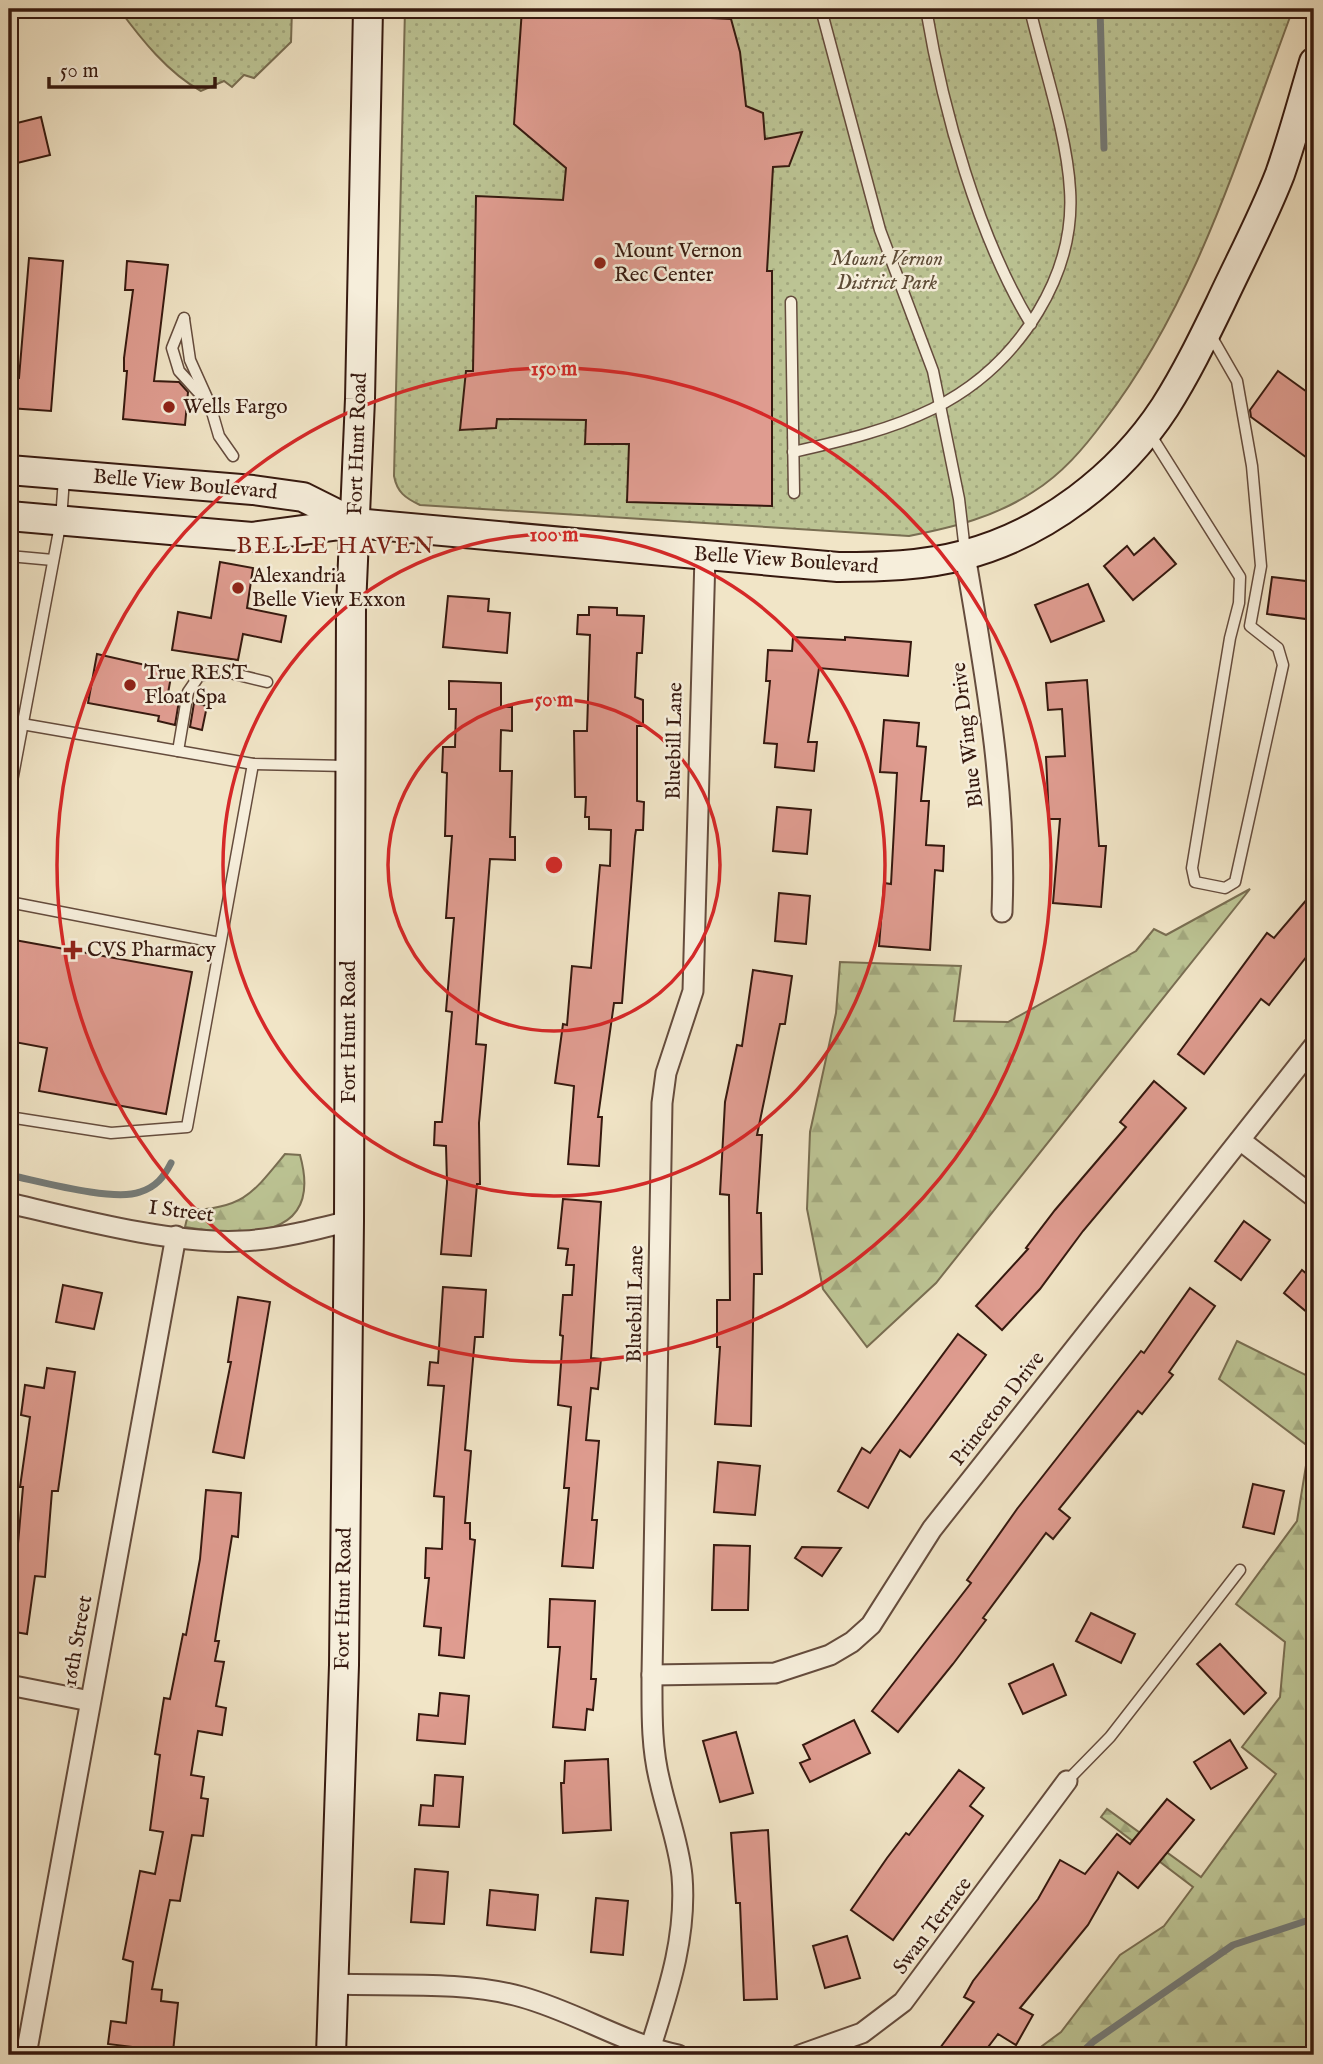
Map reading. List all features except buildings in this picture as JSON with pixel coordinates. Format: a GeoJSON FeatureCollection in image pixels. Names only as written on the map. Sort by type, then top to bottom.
{"type":"FeatureCollection","features":[{"type":"Feature","properties":{"kind":"main road","name":"Fort Hunt Road"},"geometry":{"type":"LineString","coordinates":[[331,2055],[344,1665],[349,1221],[348,766],[368,9]]}},
{"type":"Feature","properties":{"kind":"main road","name":"Belle View Boulevard"},"geometry":{"type":"LineString","coordinates":[[9,516],[251,537],[355,523],[838,567],[892,568],[965,555],[1024,532],[1071,504],[1124,459],[1165,407],[1207,330],[1275,185],[1314,62]]}},
{"type":"Feature","properties":{"kind":"main road","name":"Belle View Boulevard"},"geometry":{"type":"LineString","coordinates":[[9,470],[253,490],[303,497],[355,523]]}},
{"type":"Feature","properties":{"kind":"street","name":"Blue Wing Drive"},"geometry":{"type":"LineString","coordinates":[[965,555],[990,705],[1000,819],[1002,912]]}},
{"type":"Feature","properties":{"kind":"street","name":"Bluebill Lane"},"geometry":{"type":"LineString","coordinates":[[650,2049],[679,1948],[683,1906],[678,1845],[659,1780],[652,1735],[652,1675],[662,1103],[666,1073],[693,991],[705,556]]}},
{"type":"Feature","properties":{"kind":"street","name":"Princeton Drive"},"geometry":{"type":"LineString","coordinates":[[652,1675],[775,1673],[830,1655],[852,1642],[871,1625],[932,1529],[1314,1046]]}},
{"type":"Feature","properties":{"kind":"street"},"geometry":{"type":"LineString","coordinates":[[1240,1140],[1314,1197]]}},
{"type":"Feature","properties":{"kind":"street","name":"I Street"},"geometry":{"type":"LineString","coordinates":[[9,1203],[99,1224],[176,1236],[240,1242],[280,1238],[349,1221]]}},
{"type":"Feature","properties":{"kind":"street","name":"16th Street"},"geometry":{"type":"LineString","coordinates":[[26,2055],[176,1236]]}},
{"type":"Feature","properties":{"kind":"street"},"geometry":{"type":"LineString","coordinates":[[9,1685],[90,1701]]}},
{"type":"Feature","properties":{"kind":"street","name":"Swan Terrace"},"geometry":{"type":"LineString","coordinates":[[800,2055],[862,2033],[903,2002],[1068,1781]]}},
{"type":"Feature","properties":{"kind":"street"},"geometry":{"type":"LineString","coordinates":[[335,1984],[473,1989],[519,1996],[552,2006],[650,2049],[678,2055]]}},
{"type":"Feature","properties":{"kind":"lane"},"geometry":{"type":"LineString","coordinates":[[821,9],[880,230],[923,339],[959,499],[965,555]]}},
{"type":"Feature","properties":{"kind":"lane"},"geometry":{"type":"LineString","coordinates":[[926,9],[937,70],[993,252],[1031,324]]}},
{"type":"Feature","properties":{"kind":"lane"},"geometry":{"type":"LineString","coordinates":[[793,452],[909,421],[940,407],[994,370],[1031,324],[1057,276],[1070,225],[1070,190],[1066,158],[1030,9]]}},
{"type":"Feature","properties":{"kind":"lane"},"geometry":{"type":"LineString","coordinates":[[791,302],[794,493]]}},
{"type":"Feature","properties":{"kind":"lane"},"geometry":{"type":"LineString","coordinates":[[210,405],[179,371],[172,348],[184,318],[190,360],[201,379],[210,405],[219,436],[233,456]]}},
{"type":"Feature","properties":{"kind":"lane"},"geometry":{"type":"LineString","coordinates":[[1147,431],[1240,577],[1239,603],[1230,638],[1192,868],[1195,881],[1225,888],[1235,882],[1283,665],[1278,648],[1250,626],[1261,566],[1252,466],[1237,381],[1207,330]]}},
{"type":"Feature","properties":{"kind":"lane"},"geometry":{"type":"LineString","coordinates":[[9,797],[61,520],[64,474]]}},
{"type":"Feature","properties":{"kind":"lane"},"geometry":{"type":"LineString","coordinates":[[9,556],[53,560]]}},
{"type":"Feature","properties":{"kind":"lane"},"geometry":{"type":"LineString","coordinates":[[178,751],[188,692],[199,676],[222,671],[268,682]]}},
{"type":"Feature","properties":{"kind":"lane"},"geometry":{"type":"LineString","coordinates":[[22,724],[253,764],[348,766]]}},
{"type":"Feature","properties":{"kind":"lane"},"geometry":{"type":"LineString","coordinates":[[9,1117],[111,1133],[187,1126],[253,764]]}},
{"type":"Feature","properties":{"kind":"lane"},"geometry":{"type":"LineString","coordinates":[[9,902],[220,943]]}},
{"type":"Feature","properties":{"kind":"lane"},"geometry":{"type":"LineString","coordinates":[[1068,1781],[1110,1737],[1240,1570]]}},
{"type":"Feature","properties":{"kind":"green space"},"geometry":{"type":"Polygon","coordinates":[[[119,9],[292,9],[291,42],[254,78],[244,75],[232,87],[224,81],[201,91],[166,65],[119,9]]]}},
{"type":"Feature","properties":{"kind":"green space","name":"Mount Vernon District Park"},"geometry":{"type":"Polygon","coordinates":[[[405,9],[1293,9],[1214,222],[1191,275],[1137,374],[1104,421],[1063,469],[1019,501],[974,520],[909,536],[420,505],[402,494],[394,476],[405,9]]]}},
{"type":"Feature","properties":{"kind":"green space"},"geometry":{"type":"Polygon","coordinates":[[[1250,889],[936,1283],[867,1347],[823,1289],[807,1209],[810,1132],[836,1013],[840,962],[961,966],[954,1021],[1008,1022],[1136,951],[1154,929],[1166,935],[1250,889]]]}},
{"type":"Feature","properties":{"kind":"green space"},"geometry":{"type":"Polygon","coordinates":[[[285,1154],[300,1155],[304,1183],[300,1204],[290,1218],[274,1227],[254,1231],[231,1232],[185,1227],[189,1210],[235,1202],[255,1189],[285,1154]]]}},
{"type":"Feature","properties":{"kind":"green space"},"geometry":{"type":"Polygon","coordinates":[[[1237,1341],[1314,1379],[1314,2055],[1030,2055],[1061,2032],[1120,1955],[1164,1926],[1193,1887],[1101,1817],[1107,1809],[1201,1877],[1276,1774],[1242,1747],[1280,1697],[1285,1642],[1236,1604],[1297,1521],[1309,1447],[1219,1379],[1237,1341]]]}},
{"type":"Feature","properties":{"kind":"waterway"},"geometry":{"type":"LineString","coordinates":[[1100,9],[1104,148]]}},
{"type":"Feature","properties":{"kind":"waterway"},"geometry":{"type":"LineString","coordinates":[[9,1175],[95,1193],[128,1194],[146,1190],[155,1184],[171,1163]]}},
{"type":"Feature","properties":{"kind":"waterway"},"geometry":{"type":"LineString","coordinates":[[1079,2055],[1094,2041],[1233,1945],[1312,1919]]}},
{"type":"Feature","properties":{"kind":"place","name":"Mount Vernon Rec Center"},"geometry":{"type":"Point","coordinates":[600,263]}},
{"type":"Feature","properties":{"kind":"place","name":"Wells Fargo"},"geometry":{"type":"Point","coordinates":[169,407]}},
{"type":"Feature","properties":{"kind":"place","name":"Alexandria Belle View Exxon"},"geometry":{"type":"Point","coordinates":[238,588]}},
{"type":"Feature","properties":{"kind":"place","name":"True REST Float Spa"},"geometry":{"type":"Point","coordinates":[130,685]}},
{"type":"Feature","properties":{"kind":"place","name":"CVS Pharmacy"},"geometry":{"type":"Point","coordinates":[73,950]}},
{"type":"Feature","properties":{"kind":"district","name":"BELLE HAVEN"},"geometry":{"type":"Point","coordinates":[336,546]}}]}
